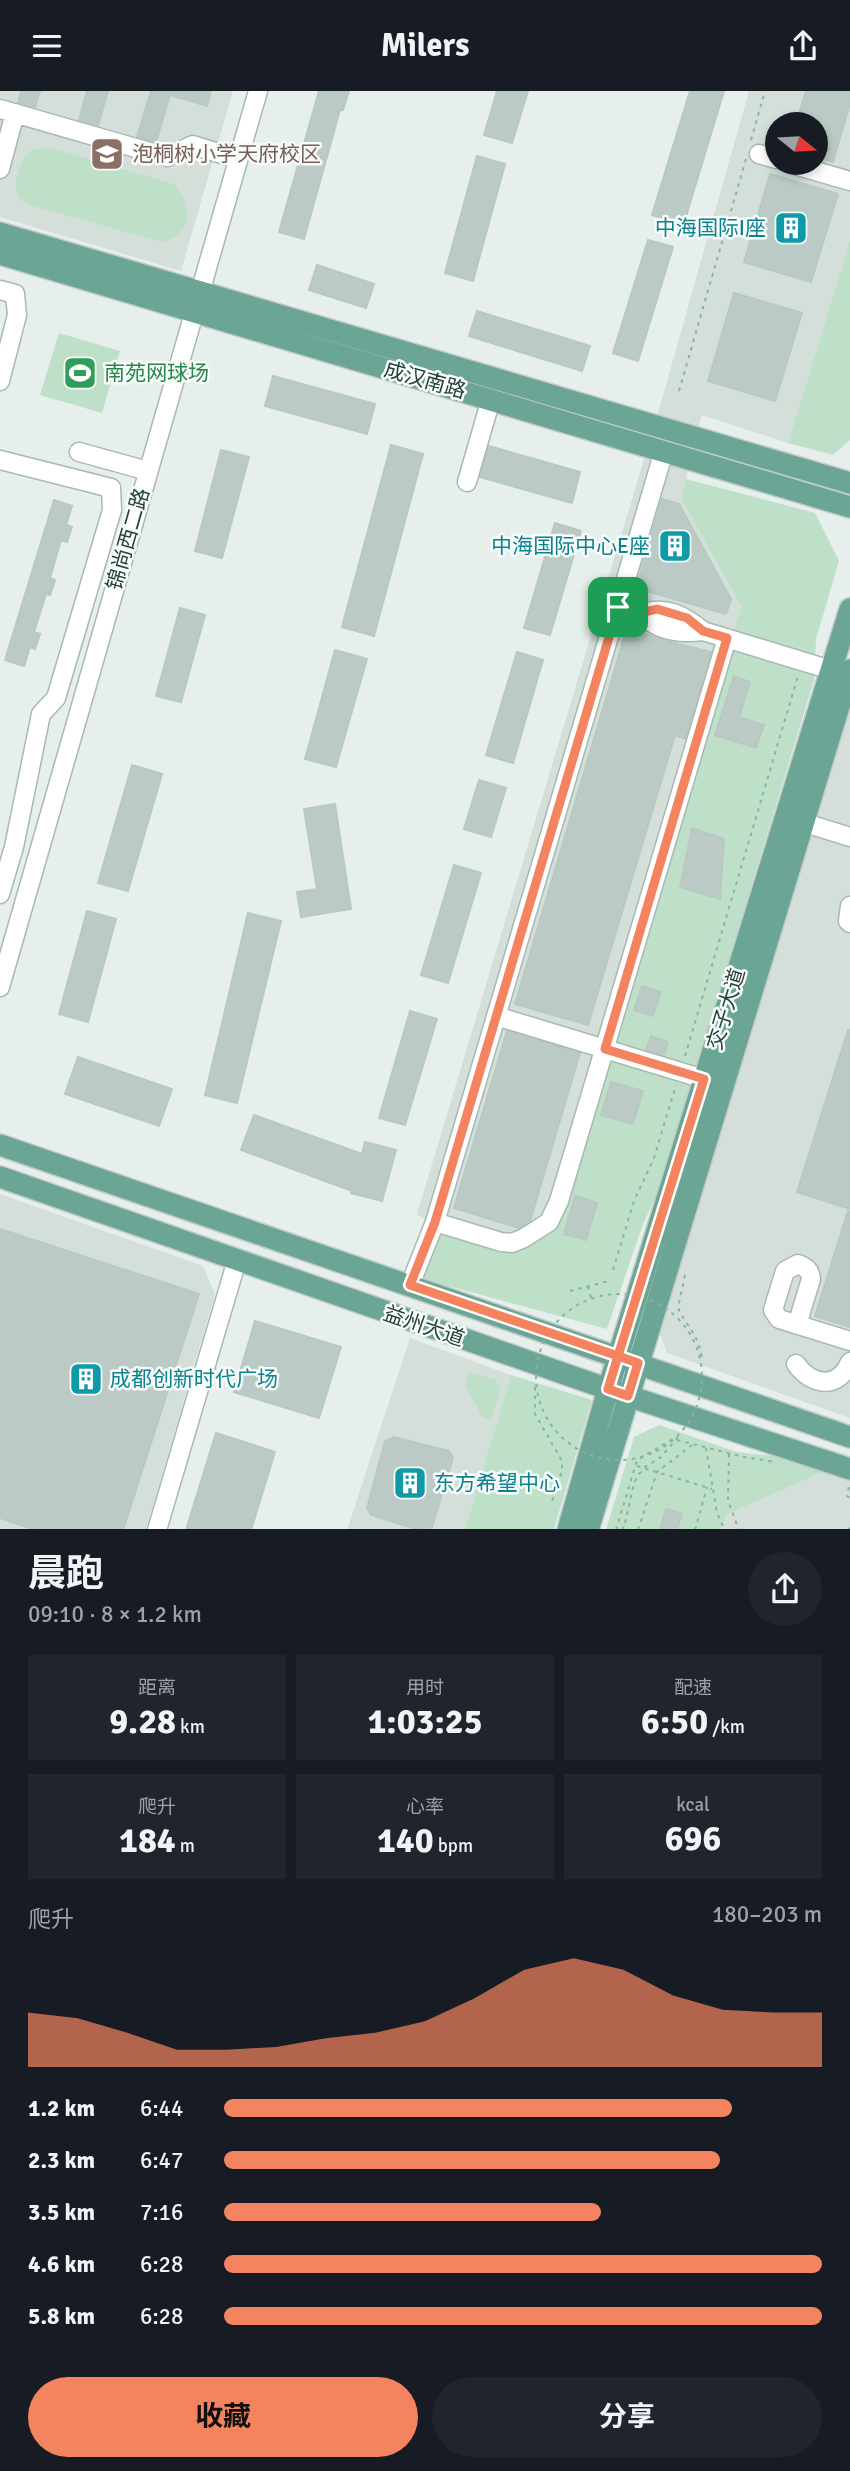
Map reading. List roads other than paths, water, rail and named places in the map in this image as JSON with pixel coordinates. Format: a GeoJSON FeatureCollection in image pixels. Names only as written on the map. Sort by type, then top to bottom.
{"type":"FeatureCollection","features":[{"type":"Feature","properties":{"kind":"main road","name":"成汉南路"},"geometry":{"type":"LineString","coordinates":[[0,233],[196,303],[491,399],[850,507]]}},
{"type":"Feature","properties":{"kind":"main road","name":"成汉南路"},"geometry":{"type":"LineString","coordinates":[[0,254],[196,303],[850,483]]}},
{"type":"Feature","properties":{"kind":"main road","name":"交子大道"},"geometry":{"type":"LineString","coordinates":[[568,1529],[608,1389],[628,1359],[805,823],[841,670],[850,609]]}},
{"type":"Feature","properties":{"kind":"main road","name":"交子大道"},"geometry":{"type":"LineString","coordinates":[[588,1529],[628,1396],[628,1359],[704,1079],[841,670]]}},
{"type":"Feature","properties":{"kind":"main road","name":"益州大道"},"geometry":{"type":"LineString","coordinates":[[0,1145],[850,1437]]}},
{"type":"Feature","properties":{"kind":"main road","name":"益州大道"},"geometry":{"type":"LineString","coordinates":[[0,1177],[628,1396],[850,1469]]}},
{"type":"Feature","properties":{"kind":"street","name":"锦尚西二路"},"geometry":{"type":"LineString","coordinates":[[0,987],[258,91]]}},
{"type":"Feature","properties":{"kind":"street"},"geometry":{"type":"LineString","coordinates":[[0,169],[8,111],[167,157],[193,145],[237,159]]}},
{"type":"Feature","properties":{"kind":"street"},"geometry":{"type":"LineString","coordinates":[[752,151],[765,155]]}},
{"type":"Feature","properties":{"kind":"street"},"geometry":{"type":"LineString","coordinates":[[828,175],[850,181]]}},
{"type":"Feature","properties":{"kind":"street"},"geometry":{"type":"LineString","coordinates":[[0,290],[15,294],[17,315],[0,381]]}},
{"type":"Feature","properties":{"kind":"street"},"geometry":{"type":"LineString","coordinates":[[467,482],[491,399]]}},
{"type":"Feature","properties":{"kind":"street"},"geometry":{"type":"LineString","coordinates":[[410,1285],[435,1222],[664,451]]}},
{"type":"Feature","properties":{"kind":"street"},"geometry":{"type":"LineString","coordinates":[[79,452],[148,471]]}},
{"type":"Feature","properties":{"kind":"street"},"geometry":{"type":"LineString","coordinates":[[0,460],[110,488],[112,510],[56,698],[41,714],[14,847],[0,894]]}},
{"type":"Feature","properties":{"kind":"street"},"geometry":{"type":"LineString","coordinates":[[618,607],[641,613],[657,609],[687,618],[703,631],[841,670]]}},
{"type":"Feature","properties":{"kind":"street"},"geometry":{"type":"LineString","coordinates":[[435,1222],[512,1243],[549,1222],[559,1201],[727,638]]}},
{"type":"Feature","properties":{"kind":"street"},"geometry":{"type":"LineString","coordinates":[[805,823],[850,837]]}},
{"type":"Feature","properties":{"kind":"street"},"geometry":{"type":"LineString","coordinates":[[850,906],[850,923]]}},
{"type":"Feature","properties":{"kind":"street"},"geometry":{"type":"LineString","coordinates":[[496,1016],[704,1079]]}},
{"type":"Feature","properties":{"kind":"street"},"geometry":{"type":"LineString","coordinates":[[157,1529],[237,1260]]}},
{"type":"Feature","properties":{"kind":"street"},"geometry":{"type":"LineString","coordinates":[[797,1325],[850,1341]]}},
{"type":"Feature","properties":{"kind":"street"},"geometry":{"type":"LineString","coordinates":[[796,1364],[804,1375],[816,1381],[827,1382],[844,1374],[850,1362]]}},
{"type":"Feature","properties":{"kind":"place","name":"泡桐树小学天府校区"},"geometry":{"type":"Point","coordinates":[107,154]}},
{"type":"Feature","properties":{"kind":"place","name":"中海国际I座"},"geometry":{"type":"Point","coordinates":[791,228]}},
{"type":"Feature","properties":{"kind":"place","name":"南苑网球场"},"geometry":{"type":"Point","coordinates":[80,373]}},
{"type":"Feature","properties":{"kind":"place","name":"中海国际中心E座"},"geometry":{"type":"Point","coordinates":[675,546]}},
{"type":"Feature","properties":{"kind":"place","name":"成都创新时代广场"},"geometry":{"type":"Point","coordinates":[86,1379]}},
{"type":"Feature","properties":{"kind":"place","name":"东方希望中心"},"geometry":{"type":"Point","coordinates":[410,1483]}}]}
